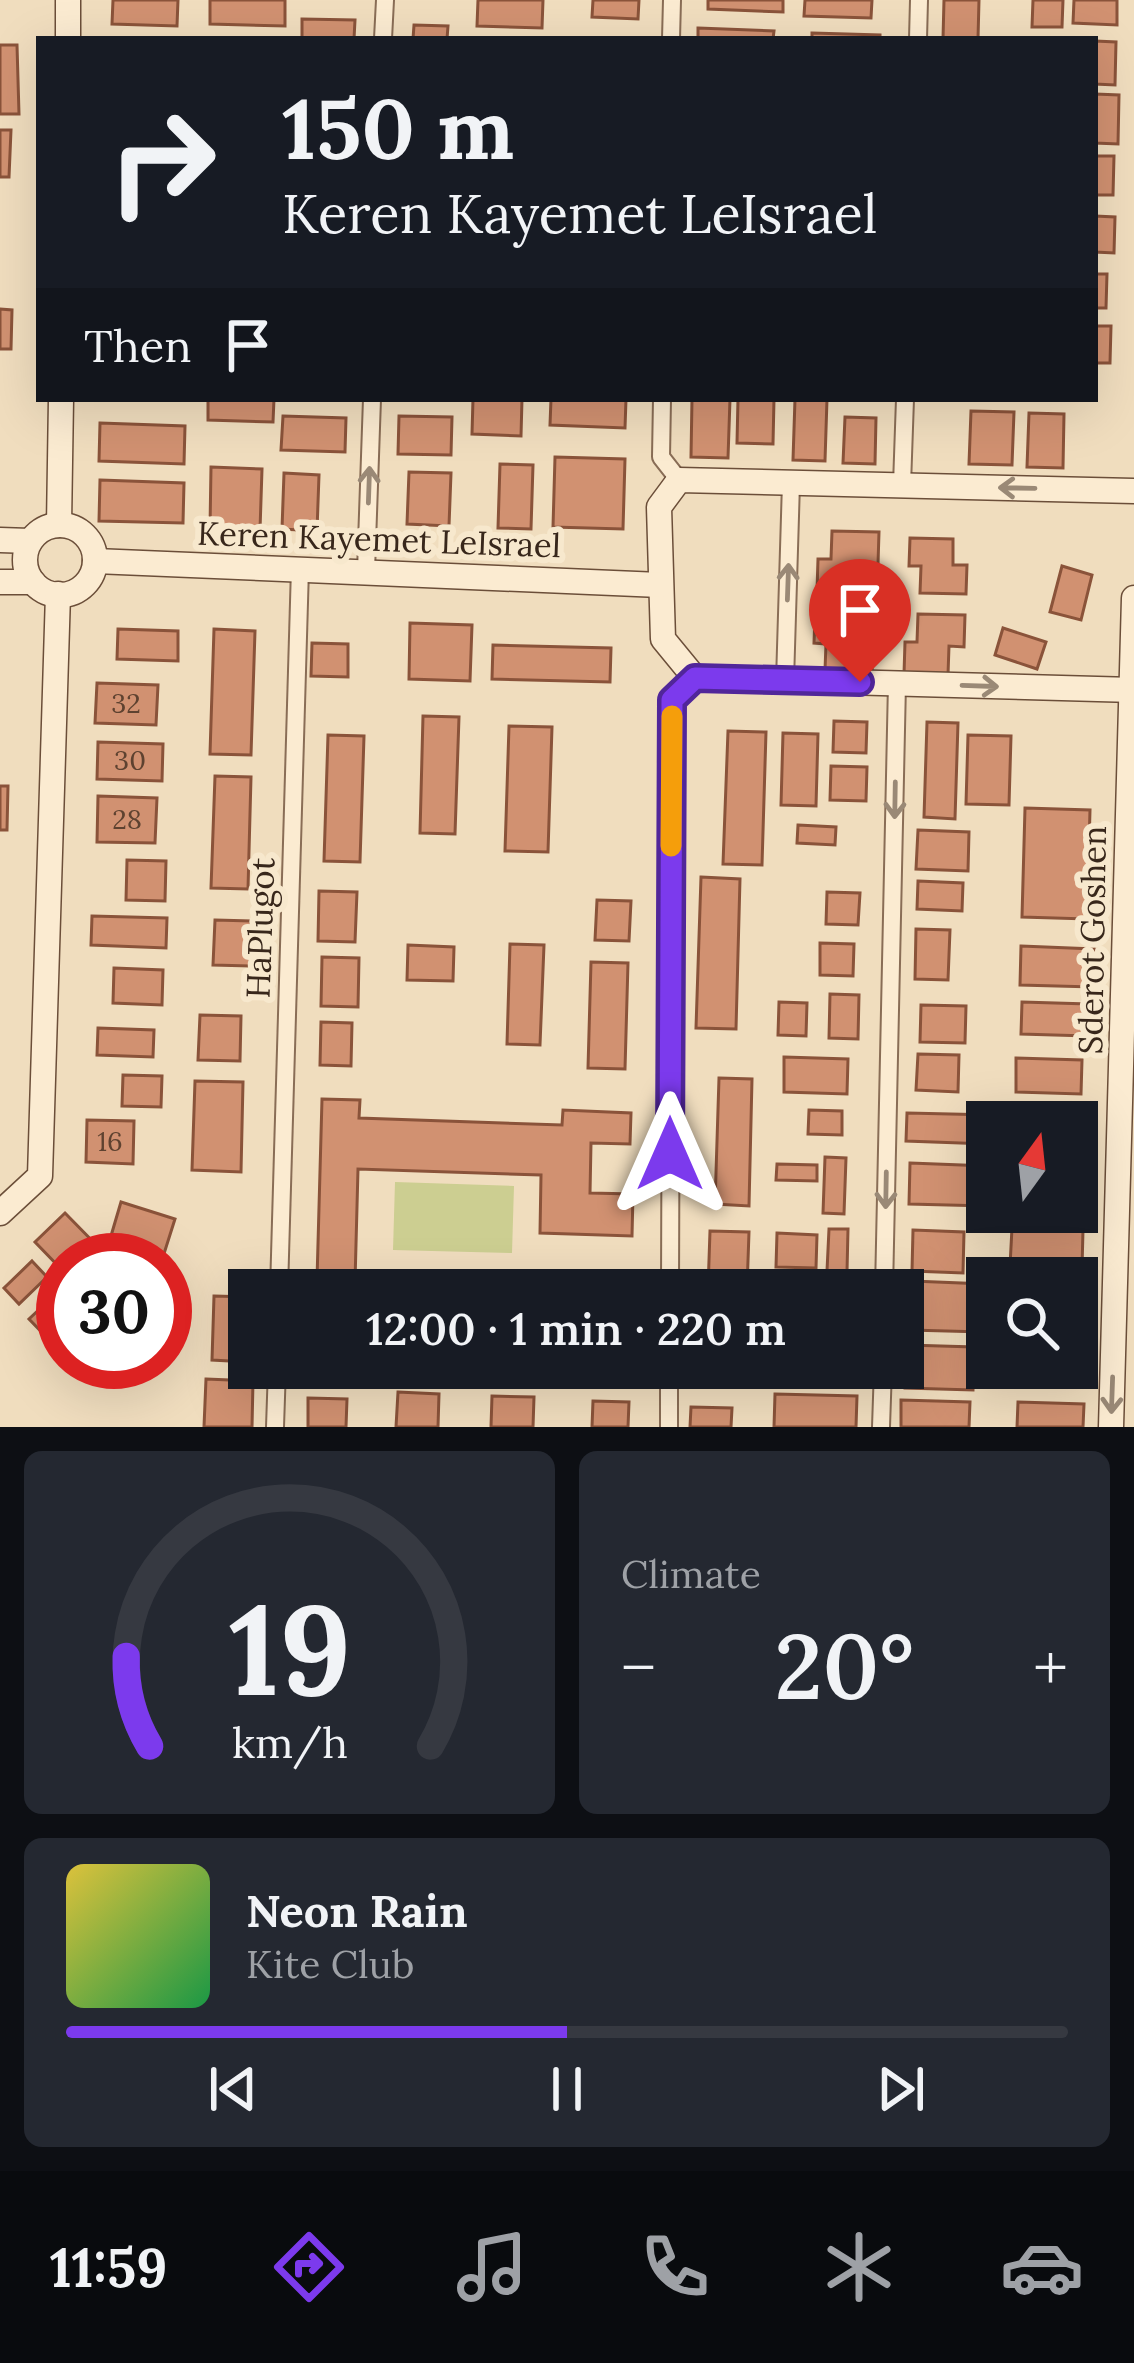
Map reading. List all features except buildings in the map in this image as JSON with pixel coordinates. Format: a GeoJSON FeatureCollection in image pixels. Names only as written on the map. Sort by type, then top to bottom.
{"type":"FeatureCollection","features":[{"type":"Feature","properties":{"kind":"street"},"geometry":{"type":"LineString","coordinates":[[68,0],[68,36]]}},
{"type":"Feature","properties":{"kind":"street"},"geometry":{"type":"LineString","coordinates":[[383,36],[385,0]]}},
{"type":"Feature","properties":{"kind":"street"},"geometry":{"type":"LineString","coordinates":[[671,36],[672,0]]}},
{"type":"Feature","properties":{"kind":"street"},"geometry":{"type":"LineString","coordinates":[[918,36],[919,0]]}},
{"type":"Feature","properties":{"kind":"street"},"geometry":{"type":"LineString","coordinates":[[59,525],[62,402]]}},
{"type":"Feature","properties":{"kind":"street"},"geometry":{"type":"LineString","coordinates":[[366,572],[372,402]]}},
{"type":"Feature","properties":{"kind":"street"},"geometry":{"type":"LineString","coordinates":[[662,402],[661,457],[680,480],[1134,491]]}},
{"type":"Feature","properties":{"kind":"street"},"geometry":{"type":"LineString","coordinates":[[902,485],[905,402]]}},
{"type":"Feature","properties":{"kind":"street"},"geometry":{"type":"LineString","coordinates":[[680,480],[659,507],[663,639],[695,678]]}},
{"type":"Feature","properties":{"kind":"street"},"geometry":{"type":"LineString","coordinates":[[785,681],[791,483]]}},
{"type":"Feature","properties":{"kind":"street"},"geometry":{"type":"LineString","coordinates":[[0,540],[30,541],[59,525]]}},
{"type":"Feature","properties":{"kind":"street"},"geometry":{"type":"LineString","coordinates":[[58,594],[87,581],[94,561],[88,539],[59,525]]}},
{"type":"Feature","properties":{"kind":"street"},"geometry":{"type":"LineString","coordinates":[[30,541],[25,562],[34,582]]}},
{"type":"Feature","properties":{"kind":"street","name":"Keren Kayemet LeIsrael"},"geometry":{"type":"LineString","coordinates":[[94,561],[660,585]]}},
{"type":"Feature","properties":{"kind":"street","name":"HaPlugot"},"geometry":{"type":"LineString","coordinates":[[280,1269],[300,568]]}},
{"type":"Feature","properties":{"kind":"street"},"geometry":{"type":"LineString","coordinates":[[0,583],[34,582],[58,594]]}},
{"type":"Feature","properties":{"kind":"street"},"geometry":{"type":"LineString","coordinates":[[0,1213],[40,1176],[58,594]]}},
{"type":"Feature","properties":{"kind":"street","name":"Sderot Goshen"},"geometry":{"type":"LineString","coordinates":[[1111,1427],[1127,1108],[1134,598]]}},
{"type":"Feature","properties":{"kind":"street"},"geometry":{"type":"LineString","coordinates":[[670,1269],[672,700],[695,678],[1132,690]]}},
{"type":"Feature","properties":{"kind":"street"},"geometry":{"type":"LineString","coordinates":[[884,1269],[897,683]]}},
{"type":"Feature","properties":{"kind":"street"},"geometry":{"type":"LineString","coordinates":[[275,1427],[276,1389]]}},
{"type":"Feature","properties":{"kind":"street"},"geometry":{"type":"LineString","coordinates":[[669,1389],[669,1427]]}},
{"type":"Feature","properties":{"kind":"street"},"geometry":{"type":"LineString","coordinates":[[881,1427],[882,1389]]}},
{"type":"Feature","properties":{"kind":"green space"},"geometry":{"type":"Polygon","coordinates":[[[395,1182],[514,1186],[512,1253],[393,1250],[395,1182]]]}},
{"type":"Feature","properties":{"kind":"slow traffic"},"geometry":{"type":"LineString","coordinates":[[671,846],[672,716]]}},
{"type":"Feature","properties":{"kind":"route"},"geometry":{"type":"LineString","coordinates":[[670,1154],[672,700],[695,678],[860,682]]}}]}
